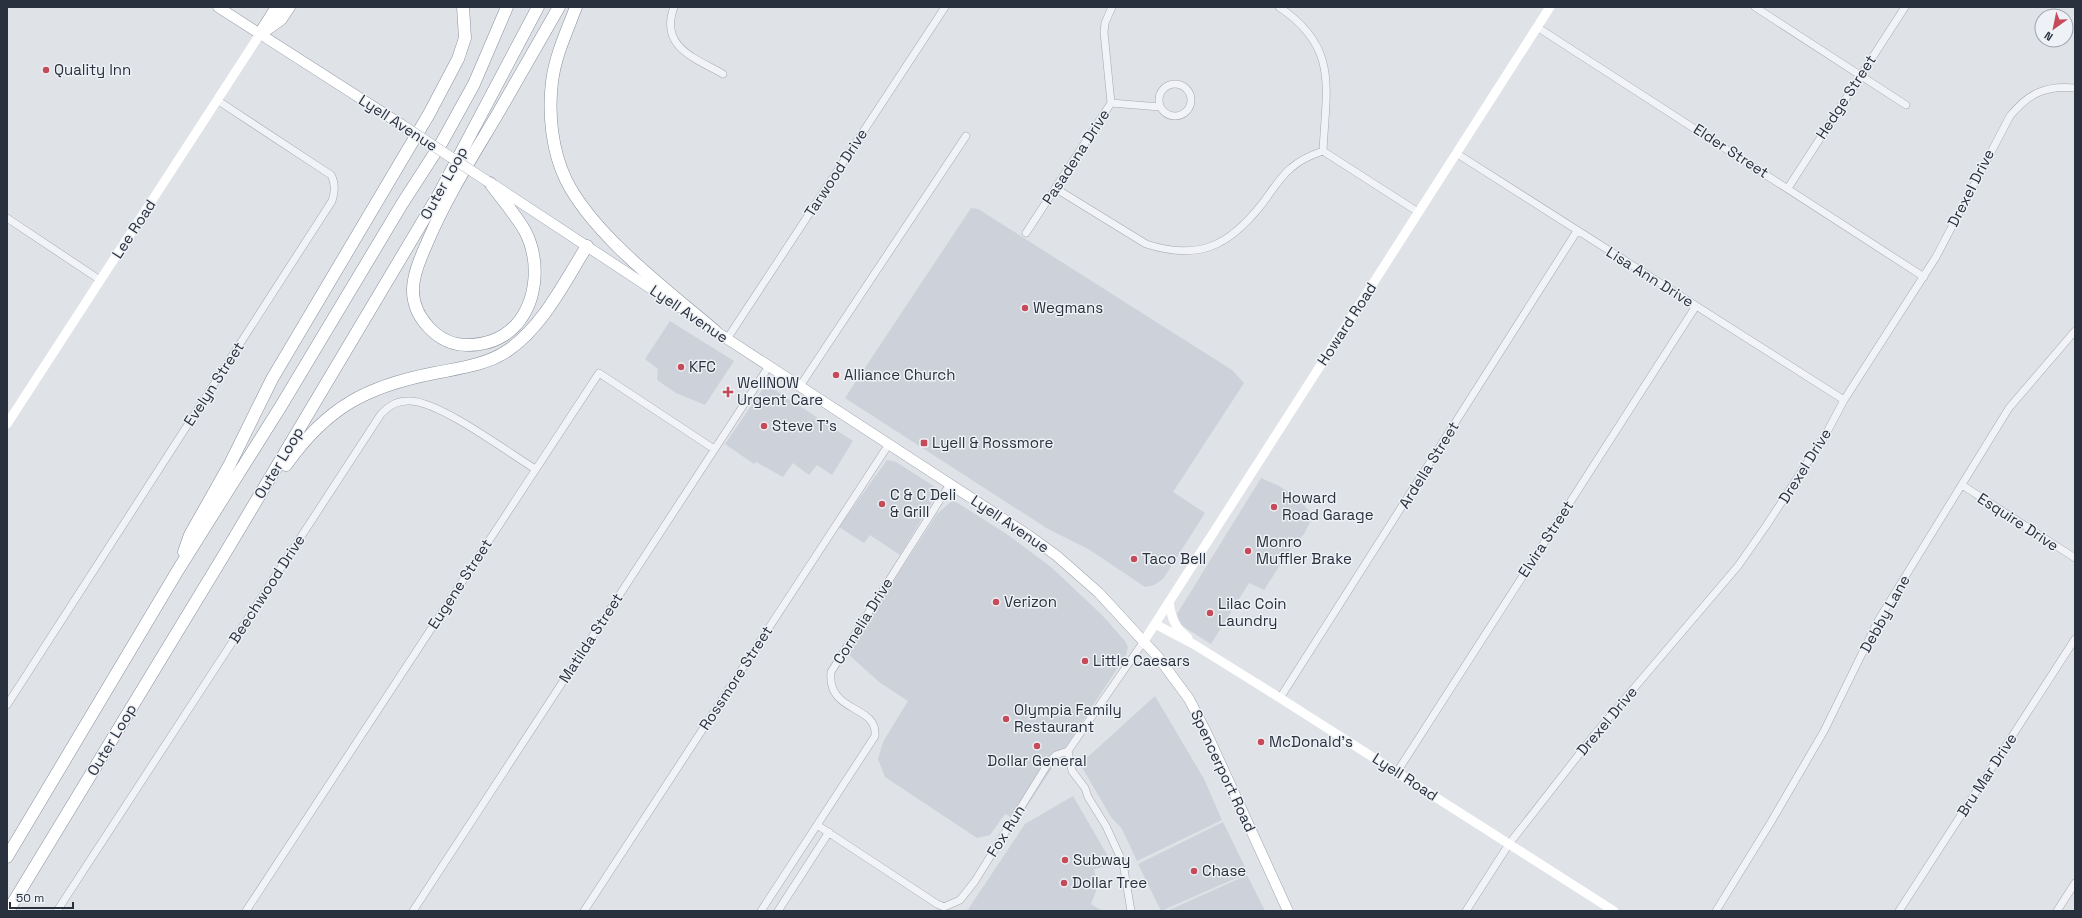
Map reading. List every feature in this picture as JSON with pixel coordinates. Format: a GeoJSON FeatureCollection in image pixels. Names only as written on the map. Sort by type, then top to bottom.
{"type":"FeatureCollection","features":[{"type":"Feature","properties":{"kind":"highway"},"geometry":{"type":"LineString","coordinates":[[260,34],[277,7]]}},
{"type":"Feature","properties":{"kind":"highway"},"geometry":{"type":"LineString","coordinates":[[260,34],[281,19],[289,7]]}},
{"type":"Feature","properties":{"kind":"highway"},"geometry":{"type":"LineString","coordinates":[[178,570],[190,535],[230,464],[272,379],[429,114],[458,59],[465,38],[464,7]]}},
{"type":"Feature","properties":{"kind":"highway","name":"Outer Loop"},"geometry":{"type":"LineString","coordinates":[[7,857],[178,570],[281,406],[402,204],[442,142],[474,84],[508,7]]}},
{"type":"Feature","properties":{"kind":"highway","name":"Outer Loop"},"geometry":{"type":"LineString","coordinates":[[8,911],[224,556],[439,194],[538,7]]}},
{"type":"Feature","properties":{"kind":"highway"},"geometry":{"type":"LineString","coordinates":[[490,183],[524,230],[532,251],[534,281],[532,295],[527,310],[509,333],[482,346],[461,345],[441,339],[427,326],[416,309],[413,288],[417,268],[433,226],[559,7]]}},
{"type":"Feature","properties":{"kind":"highway"},"geometry":{"type":"LineString","coordinates":[[576,7],[560,49],[552,81],[551,103],[554,142],[565,179],[574,195],[588,214],[611,240],[715,331]]}},
{"type":"Feature","properties":{"kind":"highway"},"geometry":{"type":"LineString","coordinates":[[412,239],[433,226]]}},
{"type":"Feature","properties":{"kind":"highway"},"geometry":{"type":"LineString","coordinates":[[224,556],[299,448],[327,419],[356,398],[385,385],[409,378],[467,367],[489,361],[507,352],[519,342],[540,317],[587,246]]}},
{"type":"Feature","properties":{"kind":"main road","name":"Lyell Avenue"},"geometry":{"type":"LineString","coordinates":[[218,7],[587,246],[1057,556],[1099,593],[1144,640]]}},
{"type":"Feature","properties":{"kind":"main road","name":"Spencerport Road"},"geometry":{"type":"LineString","coordinates":[[1144,640],[1161,660],[1189,699],[1207,734],[1288,911]]}},
{"type":"Feature","properties":{"kind":"street"},"geometry":{"type":"LineString","coordinates":[[674,7],[670,17],[670,26],[677,45],[686,54],[723,74]]}},
{"type":"Feature","properties":{"kind":"street","name":"Tarwood Drive"},"geometry":{"type":"LineString","coordinates":[[728,339],[945,7]]}},
{"type":"Feature","properties":{"kind":"street","name":"Pasadena Drive"},"geometry":{"type":"LineString","coordinates":[[1026,233],[1111,103],[1104,32],[1105,24],[1112,7]]}},
{"type":"Feature","properties":{"kind":"street"},"geometry":{"type":"LineString","coordinates":[[1279,7],[1305,27],[1314,38],[1324,64],[1326,91],[1323,150]]}},
{"type":"Feature","properties":{"kind":"street","name":"Howard Road"},"geometry":{"type":"LineString","coordinates":[[1144,640],[1550,7]]}},
{"type":"Feature","properties":{"kind":"street"},"geometry":{"type":"LineString","coordinates":[[1755,7],[1906,105]]}},
{"type":"Feature","properties":{"kind":"street","name":"Hedge Street"},"geometry":{"type":"LineString","coordinates":[[1788,188],[1905,7]]}},
{"type":"Feature","properties":{"kind":"street","name":"Elder Street"},"geometry":{"type":"LineString","coordinates":[[1537,27],[1924,277]]}},
{"type":"Feature","properties":{"kind":"street","name":"Lee Road"},"geometry":{"type":"LineString","coordinates":[[7,424],[260,34]]}},
{"type":"Feature","properties":{"kind":"street"},"geometry":{"type":"LineString","coordinates":[[1111,103],[1160,107],[1163,111],[1172,116],[1182,114],[1186,111],[1190,102],[1188,92],[1175,84],[1165,88],[1159,97],[1160,107]]}},
{"type":"Feature","properties":{"kind":"street","name":"Drexel Drive"},"geometry":{"type":"LineString","coordinates":[[1466,911],[1510,844],[1595,734],[1738,566],[1826,434],[1844,400],[1924,277],[1936,257],[2000,133],[2014,112],[2021,103],[2037,93],[2059,88],[2075,88]]}},
{"type":"Feature","properties":{"kind":"street","name":"Evelyn Street"},"geometry":{"type":"LineString","coordinates":[[7,705],[332,201],[335,192],[334,181],[331,175],[217,100]]}},
{"type":"Feature","properties":{"kind":"street"},"geometry":{"type":"LineString","coordinates":[[800,386],[966,136]]}},
{"type":"Feature","properties":{"kind":"street"},"geometry":{"type":"LineString","coordinates":[[1055,188],[1146,244],[1166,249],[1193,250],[1214,246],[1231,237],[1249,220],[1277,182],[1291,168],[1304,158],[1323,150]]}},
{"type":"Feature","properties":{"kind":"street"},"geometry":{"type":"LineString","coordinates":[[1323,150],[1418,212]]}},
{"type":"Feature","properties":{"kind":"street","name":"Lisa Ann Drive"},"geometry":{"type":"LineString","coordinates":[[1456,153],[1844,400]]}},
{"type":"Feature","properties":{"kind":"street"},"geometry":{"type":"LineString","coordinates":[[7,218],[100,280]]}},
{"type":"Feature","properties":{"kind":"street","name":"Ardella Street"},"geometry":{"type":"LineString","coordinates":[[1280,698],[1577,231]]}},
{"type":"Feature","properties":{"kind":"street","name":"Elvira Street"},"geometry":{"type":"LineString","coordinates":[[1397,772],[1696,306]]}},
{"type":"Feature","properties":{"kind":"street","name":"Debby Lane"},"geometry":{"type":"LineString","coordinates":[[1716,911],[1771,822],[1824,731],[1880,619],[2009,408],[2075,332]]}},
{"type":"Feature","properties":{"kind":"street","name":"Matilda Street"},"geometry":{"type":"LineString","coordinates":[[413,911],[769,366]]}},
{"type":"Feature","properties":{"kind":"street","name":"Eugene Street"},"geometry":{"type":"LineString","coordinates":[[246,911],[599,373],[714,449]]}},
{"type":"Feature","properties":{"kind":"street","name":"Beechwood Drive"},"geometry":{"type":"LineString","coordinates":[[57,911],[388,406],[398,402],[410,401],[433,406],[535,469]]}},
{"type":"Feature","properties":{"kind":"street","name":"Rossmore Street"},"geometry":{"type":"LineString","coordinates":[[584,911],[889,444]]}},
{"type":"Feature","properties":{"kind":"street","name":"Cornelia Drive"},"geometry":{"type":"LineString","coordinates":[[761,911],[875,736],[876,728],[873,721],[836,695],[832,688],[831,672],[950,484]]}},
{"type":"Feature","properties":{"kind":"street","name":"Esquire Drive"},"geometry":{"type":"LineString","coordinates":[[1962,485],[2075,558]]}},
{"type":"Feature","properties":{"kind":"street","name":"Lyell Road"},"geometry":{"type":"LineString","coordinates":[[1169,602],[1172,618],[1176,628],[1195,645]]}},
{"type":"Feature","properties":{"kind":"street","name":"Lyell Road"},"geometry":{"type":"LineString","coordinates":[[1155,624],[1195,645],[1280,698],[1614,911]]}},
{"type":"Feature","properties":{"kind":"street","name":"Bru Mar Drive"},"geometry":{"type":"LineString","coordinates":[[1899,911],[2075,639]]}},
{"type":"Feature","properties":{"kind":"street","name":"Fox Run"},"geometry":{"type":"LineString","coordinates":[[937,904],[944,906],[960,900],[975,881],[1042,772],[1056,755],[1068,751],[1144,640]]}},
{"type":"Feature","properties":{"kind":"street"},"geometry":{"type":"LineString","coordinates":[[1068,751],[1072,771],[1085,788],[1088,797],[1106,826],[1123,863],[1131,911]]}},
{"type":"Feature","properties":{"kind":"street"},"geometry":{"type":"LineString","coordinates":[[817,825],[937,904],[932,911]]}},
{"type":"Feature","properties":{"kind":"street"},"geometry":{"type":"LineString","coordinates":[[778,911],[829,832]]}},
{"type":"Feature","properties":{"kind":"street"},"geometry":{"type":"LineString","coordinates":[[2057,911],[2075,883]]}},
{"type":"Feature","properties":{"kind":"shaded area"},"geometry":{"type":"Polygon","coordinates":[[[971,208],[978,209],[1232,370],[1244,383],[1173,492],[1205,513],[1163,579],[1154,585],[1145,587],[1090,550],[1048,529],[845,398],[971,208]]]}},
{"type":"Feature","properties":{"kind":"shaded area"},"geometry":{"type":"Polygon","coordinates":[[[670,321],[734,361],[705,405],[676,393],[657,380],[658,369],[645,359],[670,321]]]}},
{"type":"Feature","properties":{"kind":"shaded area"},"geometry":{"type":"Polygon","coordinates":[[[766,384],[853,441],[832,475],[817,465],[809,475],[793,463],[783,477],[756,462],[754,464],[725,444],[766,384]]]}},
{"type":"Feature","properties":{"kind":"shaded area"},"geometry":{"type":"Polygon","coordinates":[[[887,460],[896,462],[935,487],[938,492],[900,555],[870,535],[864,543],[839,527],[887,460]]]}},
{"type":"Feature","properties":{"kind":"shaded area"},"geometry":{"type":"Polygon","coordinates":[[[1261,478],[1279,486],[1299,499],[1313,516],[1304,534],[1289,551],[1264,590],[1249,583],[1211,644],[1181,625],[1177,614],[1261,478]]]}},
{"type":"Feature","properties":{"kind":"shaded area"},"geometry":{"type":"Polygon","coordinates":[[[953,500],[1008,535],[1051,567],[1102,615],[1125,641],[1128,647],[1126,655],[1018,820],[1005,814],[990,835],[977,838],[885,777],[878,759],[883,742],[908,701],[879,682],[847,653],[937,514],[953,500]]]}},
{"type":"Feature","properties":{"kind":"shaded area"},"geometry":{"type":"Polygon","coordinates":[[[1155,696],[1204,779],[1222,820],[1137,861],[1122,829],[1111,817],[1080,764],[1155,696]]]}},
{"type":"Feature","properties":{"kind":"shaded area"},"geometry":{"type":"Polygon","coordinates":[[[1073,796],[1113,865],[1094,869],[1098,886],[1091,904],[1102,911],[967,911],[1025,824],[1073,796]]]}},
{"type":"Feature","properties":{"kind":"shaded area"},"geometry":{"type":"Polygon","coordinates":[[[1223,822],[1248,873],[1161,911],[1138,864],[1223,822]]]}},
{"type":"Feature","properties":{"kind":"shaded area"},"geometry":{"type":"Polygon","coordinates":[[[1247,875],[1265,911],[1167,911],[1247,875]]]}},
{"type":"Feature","properties":{"kind":"place","name":"Quality Inn"},"geometry":{"type":"Point","coordinates":[46,70]}},
{"type":"Feature","properties":{"kind":"place","name":"Wegmans"},"geometry":{"type":"Point","coordinates":[1025,308]}},
{"type":"Feature","properties":{"kind":"place","name":"KFC"},"geometry":{"type":"Point","coordinates":[681,367]}},
{"type":"Feature","properties":{"kind":"place","name":"Alliance Church"},"geometry":{"type":"Point","coordinates":[836,375]}},
{"type":"Feature","properties":{"kind":"place","name":"WellNOW Urgent Care"},"geometry":{"type":"Point","coordinates":[728,392]}},
{"type":"Feature","properties":{"kind":"place","name":"Steve T's"},"geometry":{"type":"Point","coordinates":[764,426]}},
{"type":"Feature","properties":{"kind":"place","name":"Lyell & Rossmore"},"geometry":{"type":"Point","coordinates":[924,443]}},
{"type":"Feature","properties":{"kind":"place","name":"C & C Deli & Grill"},"geometry":{"type":"Point","coordinates":[882,504]}},
{"type":"Feature","properties":{"kind":"place","name":"Howard Road Garage"},"geometry":{"type":"Point","coordinates":[1274,507]}},
{"type":"Feature","properties":{"kind":"place","name":"Monro Muffler Brake"},"geometry":{"type":"Point","coordinates":[1248,551]}},
{"type":"Feature","properties":{"kind":"place","name":"Taco Bell"},"geometry":{"type":"Point","coordinates":[1134,559]}},
{"type":"Feature","properties":{"kind":"place","name":"Verizon"},"geometry":{"type":"Point","coordinates":[996,602]}},
{"type":"Feature","properties":{"kind":"place","name":"Lilac Coin Laundry"},"geometry":{"type":"Point","coordinates":[1210,613]}},
{"type":"Feature","properties":{"kind":"place","name":"Little Caesars"},"geometry":{"type":"Point","coordinates":[1085,661]}},
{"type":"Feature","properties":{"kind":"place","name":"Olympia Family Restaurant"},"geometry":{"type":"Point","coordinates":[1006,719]}},
{"type":"Feature","properties":{"kind":"place","name":"McDonald's"},"geometry":{"type":"Point","coordinates":[1261,742]}},
{"type":"Feature","properties":{"kind":"place","name":"Dollar General"},"geometry":{"type":"Point","coordinates":[1037,746]}},
{"type":"Feature","properties":{"kind":"place","name":"Subway"},"geometry":{"type":"Point","coordinates":[1065,860]}},
{"type":"Feature","properties":{"kind":"place","name":"Chase"},"geometry":{"type":"Point","coordinates":[1194,871]}},
{"type":"Feature","properties":{"kind":"place","name":"Dollar Tree"},"geometry":{"type":"Point","coordinates":[1064,883]}}]}
